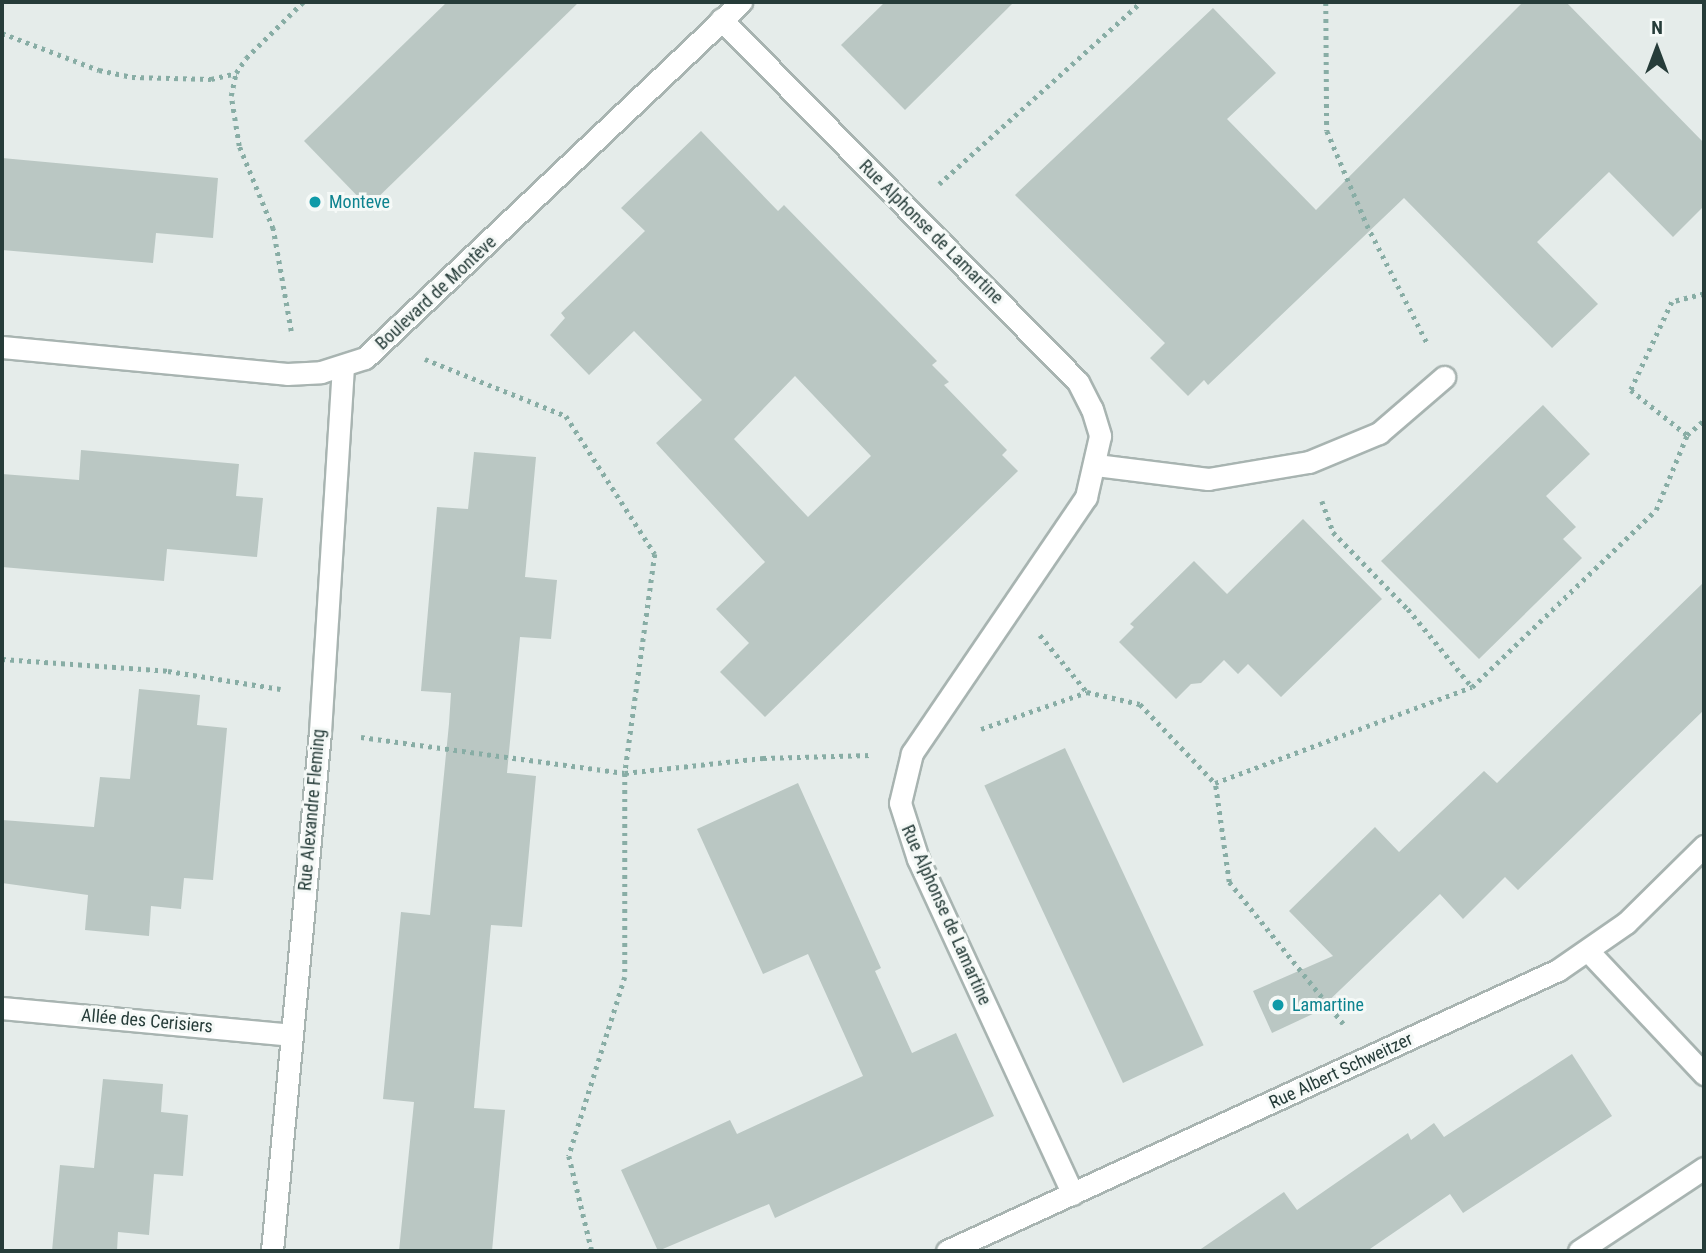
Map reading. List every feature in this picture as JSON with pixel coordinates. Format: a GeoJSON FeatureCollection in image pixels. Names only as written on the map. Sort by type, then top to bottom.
{"type":"FeatureCollection","features":[{"type":"Feature","properties":{"kind":"street","name":"Boulevard de Montève"},"geometry":{"type":"LineString","coordinates":[[2,347],[287,374],[343,367],[386,343],[741,2]]}},
{"type":"Feature","properties":{"kind":"street","name":"Rue Alphonse de Lamartine"},"geometry":{"type":"LineString","coordinates":[[721,19],[1078,382],[1100,436],[1096,465],[1086,497],[912,754],[900,803],[904,827],[1073,1194]]}},
{"type":"Feature","properties":{"kind":"street","name":"Rue Alexandre Fleming"},"geometry":{"type":"LineString","coordinates":[[272,1251],[320,732],[343,367]]}},
{"type":"Feature","properties":{"kind":"street"},"geometry":{"type":"LineString","coordinates":[[1096,465],[1208,479],[1309,462],[1379,433],[1444,377]]}},
{"type":"Feature","properties":{"kind":"street","name":"Rue Albert Schweitzer"},"geometry":{"type":"LineString","coordinates":[[947,1251],[1369,1058],[1589,952],[1704,846]]}},
{"type":"Feature","properties":{"kind":"street"},"geometry":{"type":"LineString","coordinates":[[1589,952],[1704,1074]]}},
{"type":"Feature","properties":{"kind":"street","name":"Allée des Cerisiers"},"geometry":{"type":"LineString","coordinates":[[2,1007],[291,1035]]}},
{"type":"Feature","properties":{"kind":"street"},"geometry":{"type":"LineString","coordinates":[[1579,1251],[1704,1168]]}},
{"type":"Feature","properties":{"kind":"path"},"geometry":{"type":"LineString","coordinates":[[287,374],[292,325],[285,284],[273,229],[232,119],[236,73],[303,2]]}},
{"type":"Feature","properties":{"kind":"path"},"geometry":{"type":"LineString","coordinates":[[910,211],[1141,2]]}},
{"type":"Feature","properties":{"kind":"path"},"geometry":{"type":"LineString","coordinates":[[1326,2],[1327,131],[1367,225],[1444,377]]}},
{"type":"Feature","properties":{"kind":"path"},"geometry":{"type":"LineString","coordinates":[[2,33],[99,70],[132,77],[184,80],[236,73]]}},
{"type":"Feature","properties":{"kind":"path"},"geometry":{"type":"LineString","coordinates":[[1687,435],[1631,390],[1672,302],[1704,294]]}},
{"type":"Feature","properties":{"kind":"path"},"geometry":{"type":"LineString","coordinates":[[386,343],[566,416],[655,554],[625,773],[625,977],[569,1156],[592,1251]]}},
{"type":"Feature","properties":{"kind":"path"},"geometry":{"type":"LineString","coordinates":[[1215,783],[1472,687],[1656,510],[1687,435],[1704,420]]}},
{"type":"Feature","properties":{"kind":"path"},"geometry":{"type":"LineString","coordinates":[[1309,462],[1333,531],[1408,609],[1472,687]]}},
{"type":"Feature","properties":{"kind":"path"},"geometry":{"type":"LineString","coordinates":[[1014,605],[1087,692]]}},
{"type":"Feature","properties":{"kind":"path"},"geometry":{"type":"LineString","coordinates":[[2,659],[168,671],[278,685],[320,732],[625,773],[763,758],[912,754]]}},
{"type":"Feature","properties":{"kind":"path"},"geometry":{"type":"LineString","coordinates":[[975,732],[1087,692],[1140,705],[1215,783],[1229,882],[1369,1058]]}},
{"type":"Feature","properties":{"kind":"building"},"geometry":{"type":"Polygon","coordinates":[[[447,2],[579,2],[368,207],[304,141],[447,2]]]}},
{"type":"Feature","properties":{"kind":"building"},"geometry":{"type":"Polygon","coordinates":[[[885,2],[1014,2],[905,110],[841,45],[885,2]]]}},
{"type":"Feature","properties":{"kind":"building"},"geometry":{"type":"Polygon","coordinates":[[[1523,2],[1566,2],[1704,143],[1704,206],[1673,237],[1609,172],[1537,242],[1598,304],[1552,348],[1404,198],[1208,385],[1204,380],[1188,396],[1150,358],[1165,343],[1015,195],[1213,8],[1276,73],[1227,119],[1316,210],[1523,2]]]}},
{"type":"Feature","properties":{"kind":"building"},"geometry":{"type":"Polygon","coordinates":[[[701,131],[778,211],[784,205],[937,361],[932,365],[949,382],[944,385],[1007,450],[1002,455],[1018,471],[765,717],[720,672],[749,643],[716,609],[765,562],[656,443],[702,400],[634,331],[589,375],[550,335],[565,318],[561,313],[645,231],[621,208],[701,131]],[[795,376],[734,439],[808,517],[871,456],[795,376]]]}},
{"type":"Feature","properties":{"kind":"building"},"geometry":{"type":"Polygon","coordinates":[[[2,158],[218,178],[213,238],[156,233],[153,263],[2,250],[2,158]]]}},
{"type":"Feature","properties":{"kind":"building"},"geometry":{"type":"Polygon","coordinates":[[[1543,405],[1590,454],[1546,496],[1576,527],[1563,539],[1582,558],[1479,659],[1381,561],[1543,405]]]}},
{"type":"Feature","properties":{"kind":"building"},"geometry":{"type":"Polygon","coordinates":[[[81,450],[239,464],[236,496],[263,498],[257,557],[167,549],[164,581],[2,567],[2,474],[79,480],[81,450]]]}},
{"type":"Feature","properties":{"kind":"building"},"geometry":{"type":"Polygon","coordinates":[[[474,452],[536,457],[525,577],[557,580],[551,639],[520,637],[507,773],[536,776],[522,927],[491,925],[474,1108],[505,1110],[492,1251],[399,1251],[414,1102],[383,1099],[401,912],[430,915],[449,724],[451,693],[421,691],[437,507],[468,509],[474,452]]]}},
{"type":"Feature","properties":{"kind":"building"},"geometry":{"type":"Polygon","coordinates":[[[1303,519],[1382,599],[1281,697],[1248,664],[1238,674],[1224,660],[1201,683],[1191,684],[1176,699],[1119,642],[1134,627],[1130,624],[1194,561],[1227,594],[1303,519]]]}},
{"type":"Feature","properties":{"kind":"building"},"geometry":{"type":"Polygon","coordinates":[[[1704,582],[1704,710],[1518,890],[1505,877],[1463,919],[1440,894],[1317,1012],[1272,1033],[1253,991],[1333,956],[1289,911],[1375,827],[1399,852],[1484,771],[1497,783],[1704,582]]]}},
{"type":"Feature","properties":{"kind":"building"},"geometry":{"type":"Polygon","coordinates":[[[139,689],[200,695],[197,725],[227,728],[213,880],[184,878],[181,909],[151,906],[149,936],[85,930],[88,895],[2,883],[2,820],[94,827],[100,777],[130,779],[139,689]]]}},
{"type":"Feature","properties":{"kind":"building"},"geometry":{"type":"Polygon","coordinates":[[[1065,748],[1204,1045],[1123,1083],[984,786],[1065,748]]]}},
{"type":"Feature","properties":{"kind":"building"},"geometry":{"type":"Polygon","coordinates":[[[798,783],[881,968],[875,971],[912,1053],[956,1033],[994,1116],[775,1218],[769,1204],[658,1251],[621,1170],[730,1120],[737,1134],[863,1076],[808,954],[763,974],[697,829],[798,783]]]}},
{"type":"Feature","properties":{"kind":"building"},"geometry":{"type":"Polygon","coordinates":[[[1572,1054],[1612,1116],[1463,1213],[1450,1194],[1367,1251],[1198,1251],[1284,1192],[1297,1210],[1408,1133],[1411,1140],[1434,1123],[1444,1137],[1572,1054]]]}},
{"type":"Feature","properties":{"kind":"building"},"geometry":{"type":"Polygon","coordinates":[[[103,1079],[163,1084],[161,1112],[188,1115],[183,1176],[154,1174],[149,1235],[118,1232],[117,1251],[52,1251],[60,1165],[94,1168],[103,1079]]]}},
{"type":"Feature","properties":{"kind":"place","name":"Monteve"},"geometry":{"type":"Point","coordinates":[315,202]}},
{"type":"Feature","properties":{"kind":"place","name":"Lamartine"},"geometry":{"type":"Point","coordinates":[1278,1005]}}]}
